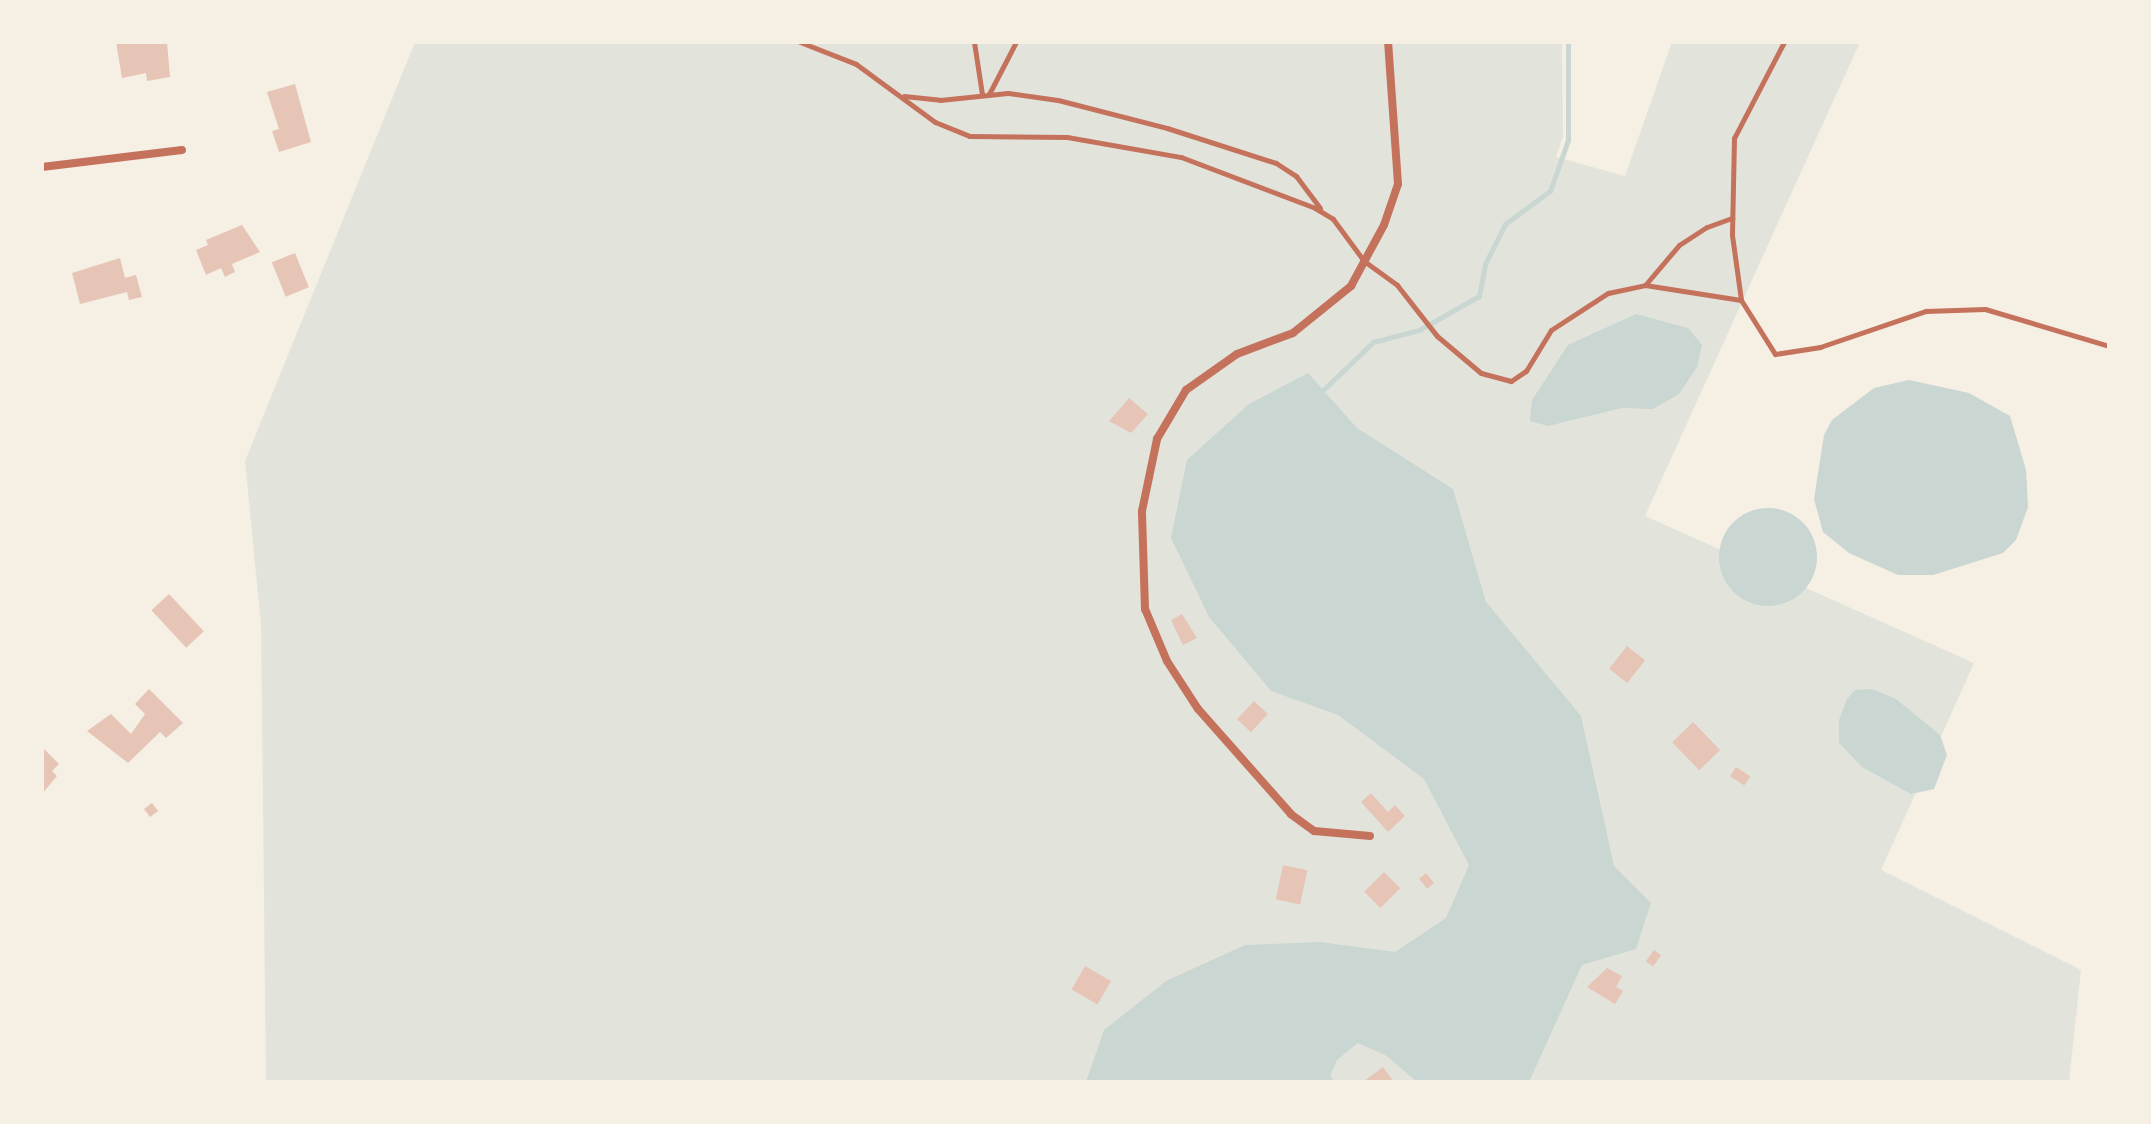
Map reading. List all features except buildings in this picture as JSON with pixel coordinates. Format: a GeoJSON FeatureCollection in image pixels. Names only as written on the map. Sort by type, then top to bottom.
{"type":"FeatureCollection","features":[{"type":"Feature","properties":{"kind":"street"},"geometry":{"type":"LineString","coordinates":[[1370,836],[1314,831],[1291,814],[1198,709],[1167,661],[1145,609],[1142,511],[1157,439],[1186,390],[1237,354],[1293,333],[1351,286],[1398,184],[1388,42]]}},
{"type":"Feature","properties":{"kind":"street"},"geometry":{"type":"LineString","coordinates":[[42,167],[182,150]]}},
{"type":"Feature","properties":{"kind":"lane"},"geometry":{"type":"LineString","coordinates":[[800,42],[856,64],[935,122],[969,136],[1067,137],[1181,157],[1323,212]]}},
{"type":"Feature","properties":{"kind":"lane"},"geometry":{"type":"LineString","coordinates":[[974,42],[986,94]]}},
{"type":"Feature","properties":{"kind":"lane"},"geometry":{"type":"LineString","coordinates":[[986,94],[1016,42]]}},
{"type":"Feature","properties":{"kind":"lane"},"geometry":{"type":"LineString","coordinates":[[1784,42],[1734,138],[1732,218],[1741,300],[1775,354],[1820,347],[1926,311],[1970,310],[2109,346]]}},
{"type":"Feature","properties":{"kind":"lane"},"geometry":{"type":"LineString","coordinates":[[902,96],[940,100],[986,94],[1058,100],[1276,163],[1296,176],[1364,261],[1397,285],[1417,315],[1437,336],[1481,373],[1511,381],[1526,371],[1551,330],[1608,293],[1645,285],[1741,300]]}},
{"type":"Feature","properties":{"kind":"lane"},"geometry":{"type":"LineString","coordinates":[[1645,285],[1679,245],[1707,227],[1732,218]]}},
{"type":"Feature","properties":{"kind":"shaded area"},"geometry":{"type":"Polygon","coordinates":[[[415,42],[1562,42],[1563,137],[1556,157],[1625,176],[1672,42],[1860,42],[1645,516],[1974,663],[1881,870],[2081,970],[2069,1082],[266,1082],[261,625],[245,461],[415,42]]]}},
{"type":"Feature","properties":{"kind":"shaded area"},"geometry":{"type":"Polygon","coordinates":[[[1636,314],[1688,328],[1702,345],[1697,367],[1679,394],[1653,409],[1622,408],[1548,426],[1530,421],[1532,400],[1568,345],[1636,314]]]}},
{"type":"Feature","properties":{"kind":"shaded area"},"geometry":{"type":"Polygon","coordinates":[[[1308,373],[1357,428],[1453,489],[1486,602],[1581,716],[1614,866],[1651,903],[1636,949],[1582,965],[1529,1082],[1417,1082],[1387,1056],[1358,1043],[1337,1060],[1330,1076],[1335,1082],[1086,1082],[1104,1030],[1166,981],[1245,945],[1320,942],[1395,952],[1446,918],[1469,865],[1424,779],[1338,715],[1271,691],[1209,617],[1171,538],[1187,460],[1249,404],[1308,373]]]}},
{"type":"Feature","properties":{"kind":"shaded area"},"geometry":{"type":"Polygon","coordinates":[[[1909,380],[1969,393],[2010,416],[2026,470],[2028,507],[2016,540],[2003,553],[1933,575],[1898,575],[1849,553],[1823,532],[1814,499],[1824,435],[1832,420],[1874,388],[1909,380]]]}},
{"type":"Feature","properties":{"kind":"shaded area"},"geometry":{"type":"Polygon","coordinates":[[[1768,508],[1787,512],[1803,522],[1813,538],[1817,557],[1813,576],[1803,592],[1787,602],[1768,606],[1749,602],[1733,592],[1723,576],[1719,557],[1723,538],[1733,522],[1749,512],[1768,508]]]}},
{"type":"Feature","properties":{"kind":"shaded area"},"geometry":{"type":"Polygon","coordinates":[[[1872,689],[1896,699],[1940,735],[1947,755],[1934,789],[1911,794],[1862,767],[1839,743],[1839,720],[1847,699],[1855,690],[1872,689]]]}},
{"type":"Feature","properties":{"kind":"waterway"},"geometry":{"type":"LineString","coordinates":[[1320,393],[1373,342],[1419,330],[1479,296],[1485,264],[1505,224],[1550,191],[1568,140],[1568,42]]}}]}
